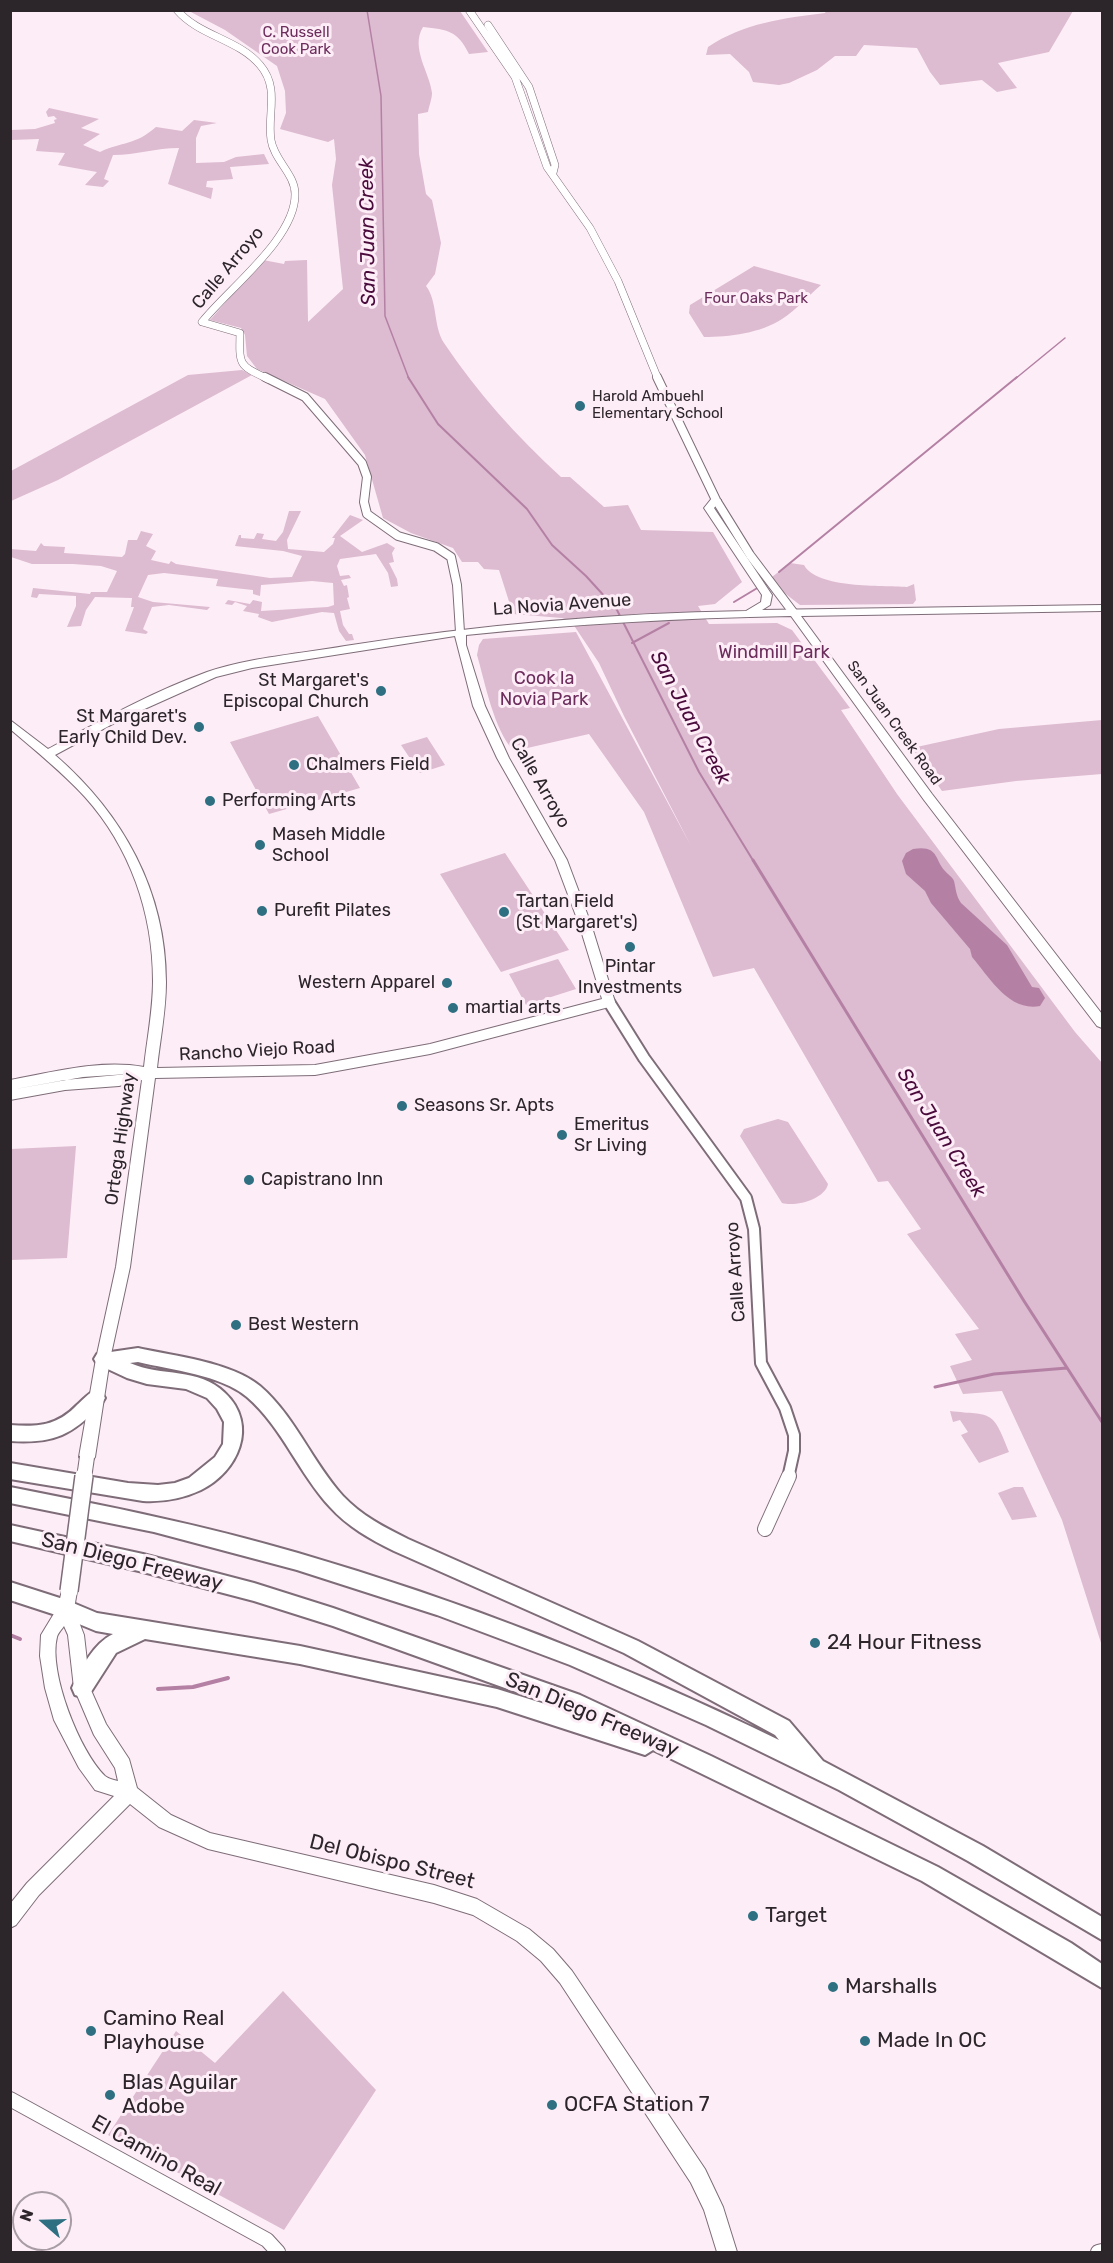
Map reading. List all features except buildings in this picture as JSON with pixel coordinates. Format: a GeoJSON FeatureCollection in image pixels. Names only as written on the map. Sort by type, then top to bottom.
{"type":"FeatureCollection","features":[{"type":"Feature","properties":{"kind":"highway"},"geometry":{"type":"LineString","coordinates":[[103,1359],[138,1355],[212,1372],[233,1379],[253,1390],[277,1417],[336,1501],[364,1526],[401,1545],[651,1658],[782,1728],[818,1769]]}},
{"type":"Feature","properties":{"kind":"highway"},"geometry":{"type":"LineString","coordinates":[[10,1471],[122,1490],[165,1493],[185,1488],[209,1475],[220,1465],[233,1443],[235,1429],[227,1407],[220,1399],[211,1391],[196,1384],[137,1374],[103,1359]]}},
{"type":"Feature","properties":{"kind":"highway"},"geometry":{"type":"LineString","coordinates":[[10,1433],[37,1436],[60,1431],[76,1421],[96,1398]]}},
{"type":"Feature","properties":{"kind":"highway","name":"San Diego Freeway"},"geometry":{"type":"LineString","coordinates":[[10,1495],[164,1525],[359,1580],[507,1632],[656,1691],[818,1769],[1018,1876],[1102,1929]]}},
{"type":"Feature","properties":{"kind":"highway","name":"San Diego Freeway"},"geometry":{"type":"LineString","coordinates":[[10,1533],[143,1563],[254,1592],[333,1617],[573,1702],[704,1763],[930,1874],[1063,1951],[1102,1977]]}},
{"type":"Feature","properties":{"kind":"highway"},"geometry":{"type":"LineString","coordinates":[[10,1591],[67,1600],[96,1622],[300,1655],[497,1698],[704,1763]]}},
{"type":"Feature","properties":{"kind":"highway"},"geometry":{"type":"LineString","coordinates":[[82,1688],[104,1649],[115,1641],[141,1631]]}},
{"type":"Feature","properties":{"kind":"main road"},"geometry":{"type":"LineString","coordinates":[[716,500],[710,508],[766,595],[766,603],[749,613]]}},
{"type":"Feature","properties":{"kind":"main road","name":"La Novia Avenue"},"geometry":{"type":"LineString","coordinates":[[47,755],[116,717],[213,674],[252,665],[460,632],[587,620],[677,615],[1102,609]]}},
{"type":"Feature","properties":{"kind":"main road","name":"San Juan Creek Road"},"geometry":{"type":"LineString","coordinates":[[793,612],[928,797],[1102,1023]]}},
{"type":"Feature","properties":{"kind":"main road","name":"Calle Arroyo"},"geometry":{"type":"LineString","coordinates":[[460,632],[461,645],[479,706],[503,758],[561,860],[585,924],[609,1002]]}},
{"type":"Feature","properties":{"kind":"main road","name":"Ortega Highway"},"geometry":{"type":"LineString","coordinates":[[10,723],[47,755],[101,808],[133,860],[142,880],[153,917],[161,982],[123,1267],[96,1398],[67,1600],[49,1635],[50,1673],[57,1707],[74,1744],[101,1784],[129,1793],[123,1765],[100,1729],[82,1688],[76,1635],[67,1600]]}},
{"type":"Feature","properties":{"kind":"main road","name":"Rancho Viejo Road"},"geometry":{"type":"LineString","coordinates":[[10,1085],[83,1072],[122,1068],[150,1073],[315,1070],[430,1049],[609,1002]]}},
{"type":"Feature","properties":{"kind":"main road","name":"Rancho Viejo Road"},"geometry":{"type":"LineString","coordinates":[[10,1095],[65,1085],[119,1081],[150,1073]]}},
{"type":"Feature","properties":{"kind":"main road"},"geometry":{"type":"LineString","coordinates":[[10,1919],[38,1885],[129,1793]]}},
{"type":"Feature","properties":{"kind":"main road","name":"Del Obispo Street"},"geometry":{"type":"LineString","coordinates":[[129,1793],[165,1821],[208,1841],[456,1900],[498,1918],[524,1935],[547,1955],[566,1977],[698,2176],[712,2207],[727,2253]]}},
{"type":"Feature","properties":{"kind":"street","name":"Calle Arroyo"},"geometry":{"type":"LineString","coordinates":[[177,10],[185,20],[234,45],[261,66],[274,96],[271,140],[275,155],[287,171],[294,186],[295,198],[286,225],[202,322],[240,333],[239,356],[244,368],[305,397],[362,463],[367,477],[364,502],[368,514],[375,521],[398,536],[436,547],[452,557],[457,585],[460,632]]}},
{"type":"Feature","properties":{"kind":"street","name":"San Juan Creek Road"},"geometry":{"type":"LineString","coordinates":[[469,10],[515,77],[547,167],[590,228],[618,281],[654,371],[716,500],[774,590],[793,612]]}},
{"type":"Feature","properties":{"kind":"street","name":"San Juan Creek Road"},"geometry":{"type":"LineString","coordinates":[[477,10],[530,87],[555,165],[553,173]]}},
{"type":"Feature","properties":{"kind":"street","name":"Calle Arroyo"},"geometry":{"type":"LineString","coordinates":[[609,1002],[639,1051],[746,1198],[754,1229],[761,1363],[765,1376],[789,1416],[794,1440],[788,1476],[765,1529]]}},
{"type":"Feature","properties":{"kind":"street","name":"El Camino Real"},"geometry":{"type":"LineString","coordinates":[[10,2099],[267,2240],[278,2253]]}},
{"type":"Feature","properties":{"kind":"street"},"geometry":{"type":"LineString","coordinates":[[1098,2253],[1102,2251]]}},
{"type":"Feature","properties":{"kind":"green space"},"geometry":{"type":"Polygon","coordinates":[[[826,10],[1073,11],[1049,52],[998,63],[1017,88],[997,92],[982,80],[940,85],[917,48],[864,45],[856,56],[835,56],[817,70],[789,83],[779,85],[753,82],[749,72],[730,54],[706,55],[708,47],[736,32],[765,23],[825,13],[826,10]]]}},
{"type":"Feature","properties":{"kind":"green space"},"geometry":{"type":"Polygon","coordinates":[[[189,11],[460,11],[488,52],[469,54],[456,36],[432,28],[423,27],[419,43],[431,85],[432,98],[428,112],[418,114],[419,154],[426,194],[432,200],[441,243],[435,274],[426,286],[430,292],[438,329],[444,343],[498,413],[561,477],[570,477],[604,507],[628,505],[641,530],[713,532],[742,582],[715,604],[698,606],[709,624],[777,623],[792,630],[850,708],[841,710],[897,794],[1075,1032],[1102,1063],[1102,1646],[1062,1520],[1002,1391],[963,1394],[950,1366],[972,1360],[955,1334],[979,1329],[907,1234],[921,1229],[888,1181],[878,1182],[754,968],[713,977],[644,812],[589,734],[514,751],[501,731],[491,706],[477,655],[483,639],[576,632],[691,846],[599,663],[571,621],[562,618],[513,614],[499,570],[484,569],[478,562],[462,562],[453,548],[411,533],[383,518],[365,455],[325,399],[257,369],[247,356],[245,335],[241,328],[210,320],[263,260],[284,264],[285,261],[307,260],[308,322],[343,289],[332,185],[336,159],[334,139],[328,142],[280,129],[286,113],[285,91],[277,66],[225,30],[189,11]]]}},
{"type":"Feature","properties":{"kind":"green space"},"geometry":{"type":"Polygon","coordinates":[[[49,108],[99,119],[81,128],[100,134],[83,145],[100,152],[135,140],[156,127],[182,131],[194,120],[217,123],[201,126],[196,138],[196,163],[224,162],[236,157],[264,154],[269,164],[230,167],[233,179],[207,181],[206,187],[213,188],[211,199],[168,184],[179,148],[113,155],[104,179],[109,181],[103,187],[85,185],[97,172],[58,165],[65,153],[36,151],[39,139],[11,140],[11,130],[35,129],[55,123],[54,120],[57,119],[54,116],[48,117],[46,112],[49,108]]]}},
{"type":"Feature","properties":{"kind":"green space","name":"Four Oaks Park"},"geometry":{"type":"Polygon","coordinates":[[[754,266],[821,285],[774,324],[744,333],[704,337],[689,313],[690,305],[754,266]]]}},
{"type":"Feature","properties":{"kind":"green space"},"geometry":{"type":"Polygon","coordinates":[[[242,370],[252,375],[58,480],[11,501],[11,471],[188,375],[242,370]]]}},
{"type":"Feature","properties":{"kind":"green space"},"geometry":{"type":"Polygon","coordinates":[[[289,511],[301,511],[287,540],[288,549],[324,552],[333,544],[335,538],[332,538],[350,515],[363,520],[340,536],[362,552],[387,543],[395,548],[392,553],[394,562],[389,563],[398,586],[391,587],[388,573],[376,554],[340,559],[337,566],[340,576],[349,575],[351,578],[341,580],[344,586],[347,585],[350,609],[340,611],[343,625],[349,634],[352,634],[354,640],[346,641],[339,631],[334,613],[322,612],[272,622],[258,617],[259,614],[243,611],[247,606],[235,602],[232,605],[225,604],[228,600],[250,604],[253,600],[262,602],[261,611],[328,607],[334,605],[333,583],[312,581],[261,585],[260,596],[253,594],[253,590],[216,586],[218,579],[164,573],[148,575],[138,597],[153,602],[210,607],[207,610],[169,605],[152,607],[143,629],[148,632],[146,634],[125,631],[134,607],[131,607],[132,598],[95,597],[86,610],[81,626],[67,627],[76,606],[76,596],[39,594],[37,598],[31,597],[33,588],[90,594],[91,592],[107,592],[117,571],[101,566],[32,564],[11,557],[10,549],[36,551],[41,543],[44,546],[65,547],[64,553],[122,557],[125,554],[128,540],[137,540],[141,531],[153,534],[146,546],[156,551],[151,560],[169,564],[171,561],[176,564],[270,578],[292,577],[302,556],[283,551],[235,546],[239,535],[241,538],[254,539],[257,533],[264,534],[262,539],[276,541],[283,532],[289,511]]]}},
{"type":"Feature","properties":{"kind":"green space"},"geometry":{"type":"Polygon","coordinates":[[[790,563],[804,565],[811,573],[836,582],[907,587],[914,584],[916,600],[913,604],[800,605],[778,588],[772,577],[790,563]]]}},
{"type":"Feature","properties":{"kind":"green space","name":"Chalmers Field"},"geometry":{"type":"Polygon","coordinates":[[[318,716],[360,788],[269,814],[230,742],[318,716]]]}},
{"type":"Feature","properties":{"kind":"green space"},"geometry":{"type":"Polygon","coordinates":[[[1102,720],[1102,774],[1016,781],[942,791],[912,748],[999,729],[1102,720]]]}},
{"type":"Feature","properties":{"kind":"green space"},"geometry":{"type":"Polygon","coordinates":[[[427,737],[445,765],[420,773],[401,745],[427,737]]]}},
{"type":"Feature","properties":{"kind":"green space","name":"Tartan Field (St Margaret's)"},"geometry":{"type":"Polygon","coordinates":[[[505,853],[569,950],[501,972],[440,874],[505,853]]]}},
{"type":"Feature","properties":{"kind":"green space"},"geometry":{"type":"Polygon","coordinates":[[[558,959],[576,989],[526,1005],[509,974],[558,959]]]}},
{"type":"Feature","properties":{"kind":"green space"},"geometry":{"type":"Polygon","coordinates":[[[778,1119],[788,1122],[828,1184],[822,1194],[809,1201],[795,1204],[782,1203],[740,1136],[744,1129],[778,1119]]]}},
{"type":"Feature","properties":{"kind":"green space"},"geometry":{"type":"Polygon","coordinates":[[[76,1146],[67,1258],[11,1260],[11,1149],[76,1146]]]}},
{"type":"Feature","properties":{"kind":"green space"},"geometry":{"type":"Polygon","coordinates":[[[950,1411],[975,1413],[989,1417],[999,1428],[1009,1452],[979,1463],[961,1435],[968,1432],[960,1420],[953,1422],[950,1411]]]}},
{"type":"Feature","properties":{"kind":"green space"},"geometry":{"type":"Polygon","coordinates":[[[1014,1487],[1023,1487],[1037,1517],[1012,1520],[998,1493],[1014,1487]]]}},
{"type":"Feature","properties":{"kind":"green space"},"geometry":{"type":"Polygon","coordinates":[[[283,1991],[376,2090],[284,2230],[108,2135],[176,2031],[215,2063],[283,1991]]]}},
{"type":"Feature","properties":{"kind":"shaded area"},"geometry":{"type":"Polygon","coordinates":[[[913,849],[927,849],[935,854],[953,879],[961,903],[1007,945],[1032,987],[1039,988],[1045,998],[1040,1006],[1019,1004],[1010,999],[1001,992],[972,957],[970,949],[931,903],[925,891],[906,874],[902,861],[906,853],[913,849]]]}},
{"type":"Feature","properties":{"kind":"waterway","name":"San Juan Creek"},"geometry":{"type":"LineString","coordinates":[[367,10],[381,96],[385,316],[409,378]]}},
{"type":"Feature","properties":{"kind":"waterway"},"geometry":{"type":"LineString","coordinates":[[1015,379],[1065,338]]}},
{"type":"Feature","properties":{"kind":"waterway"},"geometry":{"type":"LineString","coordinates":[[779,572],[1017,377]]}},
{"type":"Feature","properties":{"kind":"waterway","name":"San Juan Creek"},"geometry":{"type":"LineString","coordinates":[[409,378],[438,424],[527,509],[552,545],[586,576],[617,610],[633,642]]}},
{"type":"Feature","properties":{"kind":"waterway"},"geometry":{"type":"LineString","coordinates":[[734,602],[759,587]]}},
{"type":"Feature","properties":{"kind":"waterway"},"geometry":{"type":"LineString","coordinates":[[633,642],[669,623]]}},
{"type":"Feature","properties":{"kind":"waterway","name":"San Juan Creek"},"geometry":{"type":"LineString","coordinates":[[633,642],[699,772],[754,862]]}},
{"type":"Feature","properties":{"kind":"waterway","name":"San Juan Creek"},"geometry":{"type":"LineString","coordinates":[[753,860],[1024,1301],[1102,1422]]}},
{"type":"Feature","properties":{"kind":"waterway"},"geometry":{"type":"LineString","coordinates":[[935,1387],[994,1374],[1067,1368]]}},
{"type":"Feature","properties":{"kind":"waterway"},"geometry":{"type":"LineString","coordinates":[[10,1635],[20,1639]]}},
{"type":"Feature","properties":{"kind":"waterway"},"geometry":{"type":"LineString","coordinates":[[158,1689],[193,1687],[228,1678]]}},
{"type":"Feature","properties":{"kind":"place","name":"Harold Ambuehl Elementary School"},"geometry":{"type":"Point","coordinates":[580,406]}},
{"type":"Feature","properties":{"kind":"place","name":"St Margaret's Episcopal Church"},"geometry":{"type":"Point","coordinates":[381,691]}},
{"type":"Feature","properties":{"kind":"place","name":"St Margaret's Early Child Dev."},"geometry":{"type":"Point","coordinates":[199,727]}},
{"type":"Feature","properties":{"kind":"place","name":"Chalmers Field"},"geometry":{"type":"Point","coordinates":[294,765]}},
{"type":"Feature","properties":{"kind":"place","name":"Performing Arts"},"geometry":{"type":"Point","coordinates":[210,801]}},
{"type":"Feature","properties":{"kind":"place","name":"Maseh Middle School"},"geometry":{"type":"Point","coordinates":[260,845]}},
{"type":"Feature","properties":{"kind":"place","name":"Purefit Pilates"},"geometry":{"type":"Point","coordinates":[262,911]}},
{"type":"Feature","properties":{"kind":"place","name":"Tartan Field (St Margaret's)"},"geometry":{"type":"Point","coordinates":[504,912]}},
{"type":"Feature","properties":{"kind":"place","name":"Pintar Investments"},"geometry":{"type":"Point","coordinates":[630,947]}},
{"type":"Feature","properties":{"kind":"place","name":"Western Apparel"},"geometry":{"type":"Point","coordinates":[447,983]}},
{"type":"Feature","properties":{"kind":"place","name":"martial arts"},"geometry":{"type":"Point","coordinates":[453,1008]}},
{"type":"Feature","properties":{"kind":"place","name":"Seasons Sr. Apts"},"geometry":{"type":"Point","coordinates":[402,1106]}},
{"type":"Feature","properties":{"kind":"place","name":"Emeritus Sr Living"},"geometry":{"type":"Point","coordinates":[562,1135]}},
{"type":"Feature","properties":{"kind":"place","name":"Capistrano Inn"},"geometry":{"type":"Point","coordinates":[249,1180]}},
{"type":"Feature","properties":{"kind":"place","name":"Best Western"},"geometry":{"type":"Point","coordinates":[236,1325]}},
{"type":"Feature","properties":{"kind":"place","name":"24 Hour Fitness"},"geometry":{"type":"Point","coordinates":[815,1643]}},
{"type":"Feature","properties":{"kind":"place","name":"Target"},"geometry":{"type":"Point","coordinates":[753,1916]}},
{"type":"Feature","properties":{"kind":"place","name":"Marshalls"},"geometry":{"type":"Point","coordinates":[833,1987]}},
{"type":"Feature","properties":{"kind":"place","name":"Camino Real Playhouse"},"geometry":{"type":"Point","coordinates":[91,2031]}},
{"type":"Feature","properties":{"kind":"place","name":"Made In OC"},"geometry":{"type":"Point","coordinates":[865,2041]}},
{"type":"Feature","properties":{"kind":"place","name":"Blas Aguilar Adobe"},"geometry":{"type":"Point","coordinates":[110,2095]}},
{"type":"Feature","properties":{"kind":"place","name":"OCFA Station 7"},"geometry":{"type":"Point","coordinates":[552,2105]}},
{"type":"Feature","properties":{"kind":"park label","name":"C. Russell Cook Park"},"geometry":{"type":"Point","coordinates":[296,42]}},
{"type":"Feature","properties":{"kind":"park label","name":"Windmill Park"},"geometry":{"type":"Point","coordinates":[774,653]}},
{"type":"Feature","properties":{"kind":"park label","name":"Cook la Novia Park"},"geometry":{"type":"Point","coordinates":[544,689]}}]}
